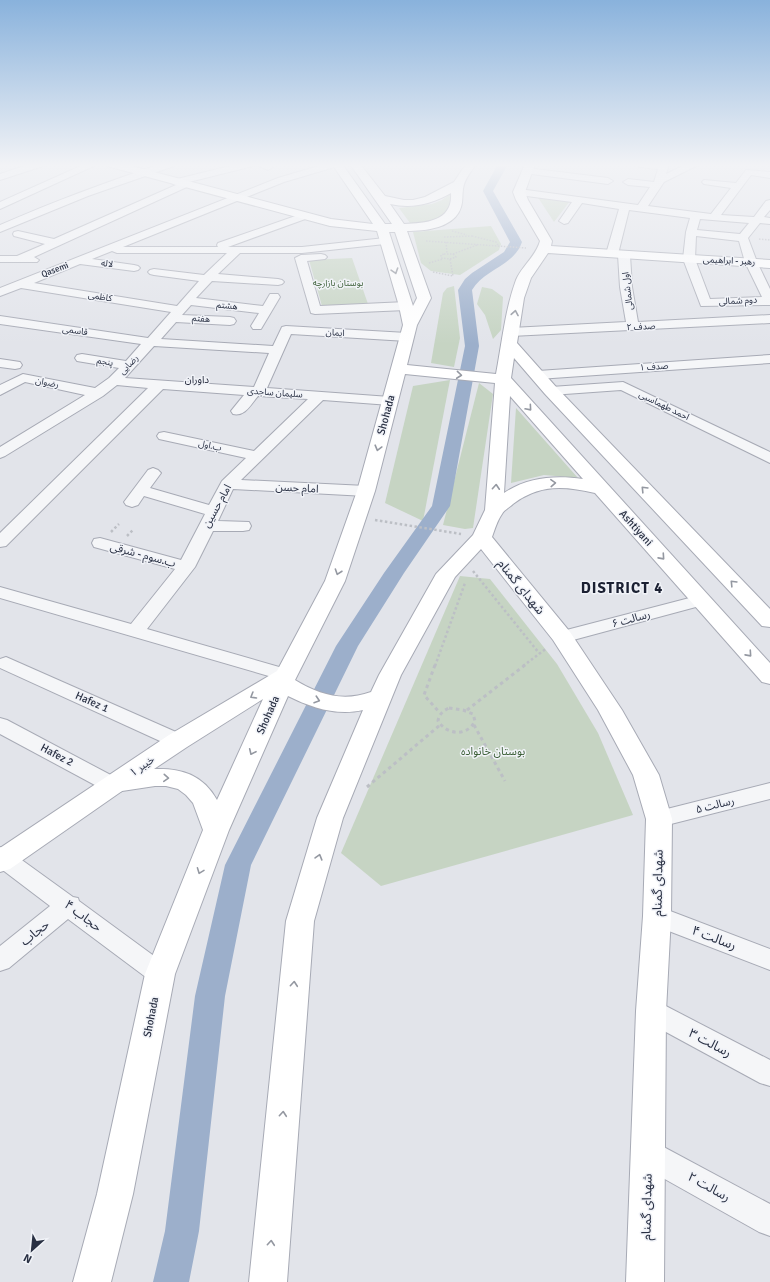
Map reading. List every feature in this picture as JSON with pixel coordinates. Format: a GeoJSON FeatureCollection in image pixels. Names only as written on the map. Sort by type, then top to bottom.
{"type":"FeatureCollection","features":[{"type":"Feature","properties":{"kind":"main road"},"geometry":{"type":"LineString","coordinates":[[339,224],[382,228],[402,234]]}},
{"type":"Feature","properties":{"kind":"main road","name":"Shohada"},"geometry":{"type":"LineString","coordinates":[[92,1282],[116,1194],[160,974],[216,830],[285,679],[335,581],[366,491],[408,331],[406,306],[382,228],[379,224]]}},
{"type":"Feature","properties":{"kind":"main road"},"geometry":{"type":"LineString","coordinates":[[396,224],[402,234],[424,298],[408,331]]}},
{"type":"Feature","properties":{"kind":"main road"},"geometry":{"type":"LineString","coordinates":[[385,241],[434,224]]}},
{"type":"Feature","properties":{"kind":"main road"},"geometry":{"type":"LineString","coordinates":[[268,1282],[300,921],[330,818],[390,675],[446,574],[482,537],[494,510],[494,378],[510,338],[517,298],[524,278],[544,249],[546,241],[536,224]]}},
{"type":"Feature","properties":{"kind":"main road","name":"رهبر - ابراهیمی"},"geometry":{"type":"LineString","coordinates":[[544,249],[770,264]]}},
{"type":"Feature","properties":{"kind":"main road"},"geometry":{"type":"LineString","coordinates":[[510,338],[551,391],[579,421],[765,604],[770,621]]}},
{"type":"Feature","properties":{"kind":"main road"},"geometry":{"type":"LineString","coordinates":[[398,370],[494,378]]}},
{"type":"Feature","properties":{"kind":"main road","name":"Ashtiyani"},"geometry":{"type":"LineString","coordinates":[[494,378],[543,424],[770,677]]}},
{"type":"Feature","properties":{"kind":"main road"},"geometry":{"type":"LineString","coordinates":[[543,424],[579,421]]}},
{"type":"Feature","properties":{"kind":"main road"},"geometry":{"type":"LineString","coordinates":[[494,510],[525,488],[537,485],[567,482],[601,489]]}},
{"type":"Feature","properties":{"kind":"main road","name":"شهدای گمنام"},"geometry":{"type":"LineString","coordinates":[[482,537],[562,637],[610,710],[646,775],[659,819],[657,916],[651,1012],[645,1282]]}},
{"type":"Feature","properties":{"kind":"main road"},"geometry":{"type":"LineString","coordinates":[[285,679],[297,692],[311,698],[333,704],[350,706],[366,704],[381,697]]}},
{"type":"Feature","properties":{"kind":"main road","name":"خیبر ۱"},"geometry":{"type":"LineString","coordinates":[[2,859],[114,786],[178,741],[285,679]]}},
{"type":"Feature","properties":{"kind":"main road"},"geometry":{"type":"LineString","coordinates":[[114,786],[149,778],[167,777],[183,780],[196,789],[203,798],[216,830]]}},
{"type":"Feature","properties":{"kind":"street"},"geometry":{"type":"LineString","coordinates":[[0,229],[11,224]]}},
{"type":"Feature","properties":{"kind":"street"},"geometry":{"type":"LineString","coordinates":[[20,260],[96,224]]}},
{"type":"Feature","properties":{"kind":"street","name":"Qasemi"},"geometry":{"type":"LineString","coordinates":[[1,291],[172,224]]}},
{"type":"Feature","properties":{"kind":"street"},"geometry":{"type":"LineString","coordinates":[[210,250],[282,224]]}},
{"type":"Feature","properties":{"kind":"street","name":"اول شمالی"},"geometry":{"type":"LineString","coordinates":[[622,224],[618,254],[633,327]]}},
{"type":"Feature","properties":{"kind":"street"},"geometry":{"type":"LineString","coordinates":[[689,259],[691,232],[694,224]]}},
{"type":"Feature","properties":{"kind":"street"},"geometry":{"type":"LineString","coordinates":[[743,238],[755,224]]}},
{"type":"Feature","properties":{"kind":"street"},"geometry":{"type":"LineString","coordinates":[[691,232],[743,238]]}},
{"type":"Feature","properties":{"kind":"street"},"geometry":{"type":"LineString","coordinates":[[18,234],[56,243]]}},
{"type":"Feature","properties":{"kind":"street"},"geometry":{"type":"LineString","coordinates":[[743,238],[751,262],[770,301]]}},
{"type":"Feature","properties":{"kind":"street"},"geometry":{"type":"LineString","coordinates":[[106,250],[302,250],[385,241]]}},
{"type":"Feature","properties":{"kind":"street","name":"رضایی"},"geometry":{"type":"LineString","coordinates":[[0,454],[98,393],[114,381],[208,278],[237,250]]}},
{"type":"Feature","properties":{"kind":"street"},"geometry":{"type":"LineString","coordinates":[[367,254],[301,258],[315,310],[406,306]]}},
{"type":"Feature","properties":{"kind":"street","name":"لاله"},"geometry":{"type":"LineString","coordinates":[[0,259],[78,261],[132,268],[116,277]]}},
{"type":"Feature","properties":{"kind":"street","name":"دوم شمالی"},"geometry":{"type":"LineString","coordinates":[[689,259],[705,303],[770,301]]}},
{"type":"Feature","properties":{"kind":"street"},"geometry":{"type":"LineString","coordinates":[[154,272],[208,278],[278,282]]}},
{"type":"Feature","properties":{"kind":"street","name":"کاظمی"},"geometry":{"type":"LineString","coordinates":[[21,284],[179,310]]}},
{"type":"Feature","properties":{"kind":"street"},"geometry":{"type":"LineString","coordinates":[[257,326],[274,297]]}},
{"type":"Feature","properties":{"kind":"street","name":"هشتم"},"geometry":{"type":"LineString","coordinates":[[179,310],[267,310]]}},
{"type":"Feature","properties":{"kind":"street","name":"هفتم"},"geometry":{"type":"LineString","coordinates":[[179,310],[230,321]]}},
{"type":"Feature","properties":{"kind":"street","name":"قاسمی"},"geometry":{"type":"LineString","coordinates":[[0,320],[151,342]]}},
{"type":"Feature","properties":{"kind":"street","name":"صدف ۲"},"geometry":{"type":"LineString","coordinates":[[510,338],[633,327],[770,320]]}},
{"type":"Feature","properties":{"kind":"street"},"geometry":{"type":"LineString","coordinates":[[113,337],[124,327]]}},
{"type":"Feature","properties":{"kind":"street","name":"ایمان"},"geometry":{"type":"LineString","coordinates":[[238,411],[257,391],[286,330],[408,331]]}},
{"type":"Feature","properties":{"kind":"street"},"geometry":{"type":"LineString","coordinates":[[78,344],[93,334]]}},
{"type":"Feature","properties":{"kind":"street"},"geometry":{"type":"LineString","coordinates":[[151,342],[277,350]]}},
{"type":"Feature","properties":{"kind":"street","name":"پنجم"},"geometry":{"type":"LineString","coordinates":[[82,358],[128,365]]}},
{"type":"Feature","properties":{"kind":"street","name":"صدف ۱"},"geometry":{"type":"LineString","coordinates":[[538,375],[770,359]]}},
{"type":"Feature","properties":{"kind":"street"},"geometry":{"type":"LineString","coordinates":[[0,363],[15,365]]}},
{"type":"Feature","properties":{"kind":"street","name":"رضوان"},"geometry":{"type":"LineString","coordinates":[[0,391],[23,378],[98,393]]}},
{"type":"Feature","properties":{"kind":"street","name":"سلیمان ساجدی"},"geometry":{"type":"LineString","coordinates":[[114,381],[390,401]]}},
{"type":"Feature","properties":{"kind":"street"},"geometry":{"type":"LineString","coordinates":[[0,542],[160,384]]}},
{"type":"Feature","properties":{"kind":"street","name":"احمد طهماسبی"},"geometry":{"type":"LineString","coordinates":[[551,391],[623,386],[770,458]]}},
{"type":"Feature","properties":{"kind":"street","name":"امام حسین"},"geometry":{"type":"LineString","coordinates":[[135,632],[186,567],[228,484],[319,396]]}},
{"type":"Feature","properties":{"kind":"street","name":"ب.اول"},"geometry":{"type":"LineString","coordinates":[[164,436],[257,456]]}},
{"type":"Feature","properties":{"kind":"street"},"geometry":{"type":"LineString","coordinates":[[153,473],[136,496],[214,511]]}},
{"type":"Feature","properties":{"kind":"street","name":"امام حسن"},"geometry":{"type":"LineString","coordinates":[[228,484],[366,491]]}},
{"type":"Feature","properties":{"kind":"street"},"geometry":{"type":"LineString","coordinates":[[206,526],[243,526]]}},
{"type":"Feature","properties":{"kind":"street","name":"ب.سوم - شرقی"},"geometry":{"type":"LineString","coordinates":[[100,543],[186,567]]}},
{"type":"Feature","properties":{"kind":"street"},"geometry":{"type":"LineString","coordinates":[[0,592],[285,679]]}},
{"type":"Feature","properties":{"kind":"street","name":"رسالت ۶"},"geometry":{"type":"LineString","coordinates":[[562,637],[701,600]]}},
{"type":"Feature","properties":{"kind":"street","name":"Hafez 1"},"geometry":{"type":"LineString","coordinates":[[6,663],[178,741]]}},
{"type":"Feature","properties":{"kind":"street","name":"Hafez 2"},"geometry":{"type":"LineString","coordinates":[[0,725],[114,786]]}},
{"type":"Feature","properties":{"kind":"street","name":"رسالت ۵"},"geometry":{"type":"LineString","coordinates":[[659,819],[770,791]]}},
{"type":"Feature","properties":{"kind":"street","name":"حجاب ۴"},"geometry":{"type":"LineString","coordinates":[[2,859],[69,905],[160,974]]}},
{"type":"Feature","properties":{"kind":"street","name":"حجاب"},"geometry":{"type":"LineString","coordinates":[[0,961],[69,905]]}},
{"type":"Feature","properties":{"kind":"street","name":"رسالت ۴"},"geometry":{"type":"LineString","coordinates":[[657,916],[770,960]]}},
{"type":"Feature","properties":{"kind":"street","name":"رسالت ۳"},"geometry":{"type":"LineString","coordinates":[[651,1012],[770,1074]]}},
{"type":"Feature","properties":{"kind":"street","name":"رسالت ۲"},"geometry":{"type":"LineString","coordinates":[[648,1154],[770,1221]]}},
{"type":"Feature","properties":{"kind":"path"},"geometry":{"type":"LineString","coordinates":[[434,224],[458,233],[496,242],[498,246]]}},
{"type":"Feature","properties":{"kind":"path"},"geometry":{"type":"LineString","coordinates":[[402,234],[446,242],[524,248]]}},
{"type":"Feature","properties":{"kind":"path"},"geometry":{"type":"LineString","coordinates":[[446,242],[447,254]]}},
{"type":"Feature","properties":{"kind":"path"},"geometry":{"type":"LineString","coordinates":[[444,258],[441,255],[453,254],[479,244]]}},
{"type":"Feature","properties":{"kind":"path"},"geometry":{"type":"LineString","coordinates":[[429,263],[444,258],[450,259],[456,257],[453,254]]}},
{"type":"Feature","properties":{"kind":"path"},"geometry":{"type":"LineString","coordinates":[[450,259],[453,276]]}},
{"type":"Feature","properties":{"kind":"path"},"geometry":{"type":"LineString","coordinates":[[357,517],[441,531]]}},
{"type":"Feature","properties":{"kind":"path"},"geometry":{"type":"LineString","coordinates":[[467,710],[539,653],[470,568],[468,575]]}},
{"type":"Feature","properties":{"kind":"path"},"geometry":{"type":"LineString","coordinates":[[440,714],[424,695],[465,582]]}},
{"type":"Feature","properties":{"kind":"path"},"geometry":{"type":"LineString","coordinates":[[449,708],[462,708],[467,710],[475,717],[474,725],[471,729],[461,732],[448,731],[440,725],[438,721],[440,714],[449,708]]}},
{"type":"Feature","properties":{"kind":"path"},"geometry":{"type":"LineString","coordinates":[[365,789],[440,725]]}},
{"type":"Feature","properties":{"kind":"path"},"geometry":{"type":"LineString","coordinates":[[474,725],[505,781]]}},
{"type":"Feature","properties":{"kind":"green space"},"geometry":{"type":"Polygon","coordinates":[[[491,226],[501,244],[499,250],[460,275],[431,271],[421,263],[413,232],[491,226]]]}},
{"type":"Feature","properties":{"kind":"green space","name":"بوستان بازارچه"},"geometry":{"type":"Polygon","coordinates":[[[352,258],[368,304],[322,306],[309,260],[352,258]]]}},
{"type":"Feature","properties":{"kind":"green space"},"geometry":{"type":"Polygon","coordinates":[[[454,286],[460,338],[454,367],[431,363],[443,293],[447,288],[454,286]]]}},
{"type":"Feature","properties":{"kind":"green space"},"geometry":{"type":"Polygon","coordinates":[[[482,287],[492,289],[503,297],[501,330],[493,339],[485,315],[477,304],[482,287]]]}},
{"type":"Feature","properties":{"kind":"green space"},"geometry":{"type":"Polygon","coordinates":[[[450,380],[423,521],[385,503],[413,386],[450,380]]]}},
{"type":"Feature","properties":{"kind":"green space"},"geometry":{"type":"Polygon","coordinates":[[[479,383],[493,394],[473,528],[465,529],[443,525],[479,383]]]}},
{"type":"Feature","properties":{"kind":"green space"},"geometry":{"type":"Polygon","coordinates":[[[516,408],[578,478],[544,475],[511,483],[516,408]]]}},
{"type":"Feature","properties":{"kind":"green space","name":"بوستان خانواده"},"geometry":{"type":"Polygon","coordinates":[[[460,576],[490,579],[557,664],[598,733],[633,815],[381,886],[341,853],[460,576]]]}},
{"type":"Feature","properties":{"kind":"waterway"},"geometry":{"type":"LineString","coordinates":[[171,1282],[182,1231],[210,996],[238,865],[347,646],[394,573],[441,506],[472,346],[465,290],[476,276],[501,260],[514,249],[516,242],[506,224]]}},
{"type":"Feature","properties":{"kind":"district","name":"داوران"},"geometry":{"type":"Point","coordinates":[197,380]}},
{"type":"Feature","properties":{"kind":"district","name":"DISTRICT 4"},"geometry":{"type":"Point","coordinates":[622,588]}}]}
